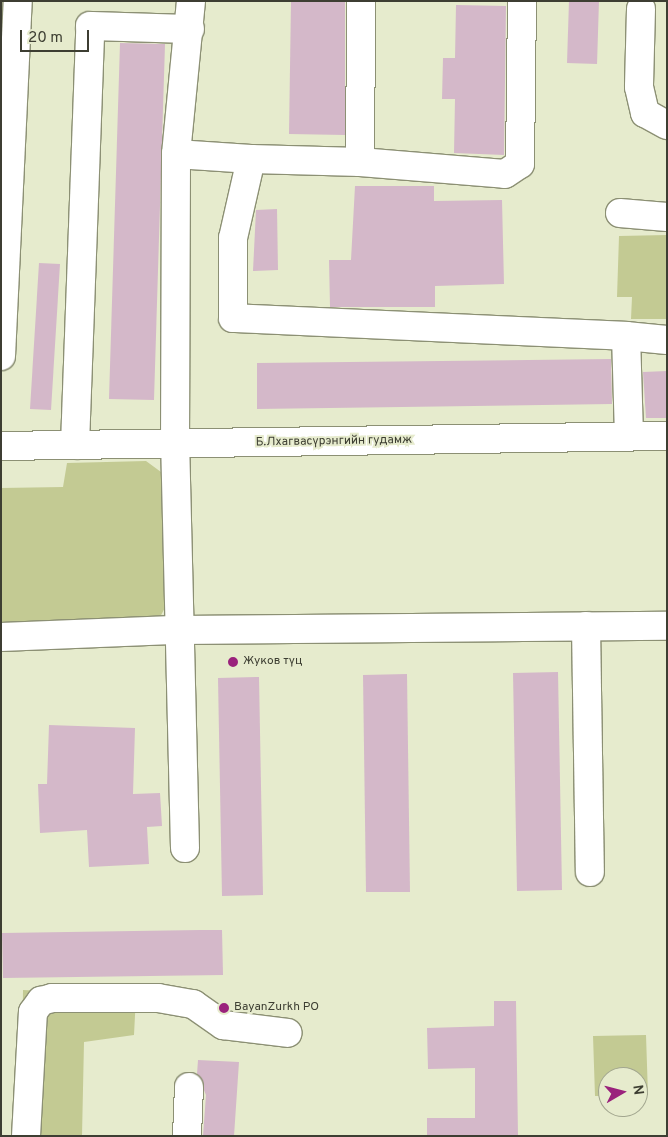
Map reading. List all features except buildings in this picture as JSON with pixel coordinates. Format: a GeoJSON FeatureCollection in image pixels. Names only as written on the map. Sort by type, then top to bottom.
{"type":"FeatureCollection","features":[{"type":"Feature","properties":{"kind":"street"},"geometry":{"type":"LineString","coordinates":[[1,356],[18,1]]}},
{"type":"Feature","properties":{"kind":"street"},"geometry":{"type":"LineString","coordinates":[[185,848],[175,446],[176,154],[190,29],[191,1]]}},
{"type":"Feature","properties":{"kind":"street"},"geometry":{"type":"LineString","coordinates":[[360,162],[361,1]]}},
{"type":"Feature","properties":{"kind":"street"},"geometry":{"type":"LineString","coordinates":[[176,154],[251,159],[360,162],[505,174],[520,164],[522,1]]}},
{"type":"Feature","properties":{"kind":"street"},"geometry":{"type":"LineString","coordinates":[[641,9],[638,87],[645,113],[667,124]]}},
{"type":"Feature","properties":{"kind":"street"},"geometry":{"type":"LineString","coordinates":[[75,445],[90,26],[190,29]]}},
{"type":"Feature","properties":{"kind":"street"},"geometry":{"type":"LineString","coordinates":[[251,159],[233,238],[233,318],[626,336],[667,340]]}},
{"type":"Feature","properties":{"kind":"street"},"geometry":{"type":"LineString","coordinates":[[620,214],[667,217]]}},
{"type":"Feature","properties":{"kind":"street"},"geometry":{"type":"LineString","coordinates":[[626,336],[629,436]]}},
{"type":"Feature","properties":{"kind":"street","name":"Б.Лхагвасүрэнгийн гудамж"},"geometry":{"type":"LineString","coordinates":[[1,446],[175,446],[667,436]]}},
{"type":"Feature","properties":{"kind":"street"},"geometry":{"type":"LineString","coordinates":[[586,626],[590,872]]}},
{"type":"Feature","properties":{"kind":"street"},"geometry":{"type":"LineString","coordinates":[[1,637],[179,630],[667,626]]}},
{"type":"Feature","properties":{"kind":"street"},"geometry":{"type":"LineString","coordinates":[[26,1136],[33,1012],[41,1001],[52,998],[158,998],[193,1004],[223,1025],[288,1033]]}},
{"type":"Feature","properties":{"kind":"street"},"geometry":{"type":"LineString","coordinates":[[186,1136],[189,1088]]}},
{"type":"Feature","properties":{"kind":"green space"},"geometry":{"type":"Polygon","coordinates":[[[667,235],[667,319],[631,319],[632,297],[617,297],[619,236],[667,235]]]}},
{"type":"Feature","properties":{"kind":"green space"},"geometry":{"type":"Polygon","coordinates":[[[146,461],[161,472],[166,484],[168,602],[159,619],[1,626],[1,488],[63,487],[67,463],[146,461]]]}},
{"type":"Feature","properties":{"kind":"green space"},"geometry":{"type":"Polygon","coordinates":[[[23,990],[136,996],[134,1035],[84,1042],[82,1136],[21,1136],[23,990]]]}},
{"type":"Feature","properties":{"kind":"green space"},"geometry":{"type":"Polygon","coordinates":[[[646,1035],[647,1067],[598,1067],[598,1096],[595,1096],[593,1036],[646,1035]]]}},
{"type":"Feature","properties":{"kind":"place","name":"Жуков түц"},"geometry":{"type":"Point","coordinates":[233,662]}},
{"type":"Feature","properties":{"kind":"place","name":"BayanZurkh PO"},"geometry":{"type":"Point","coordinates":[224,1008]}}]}
